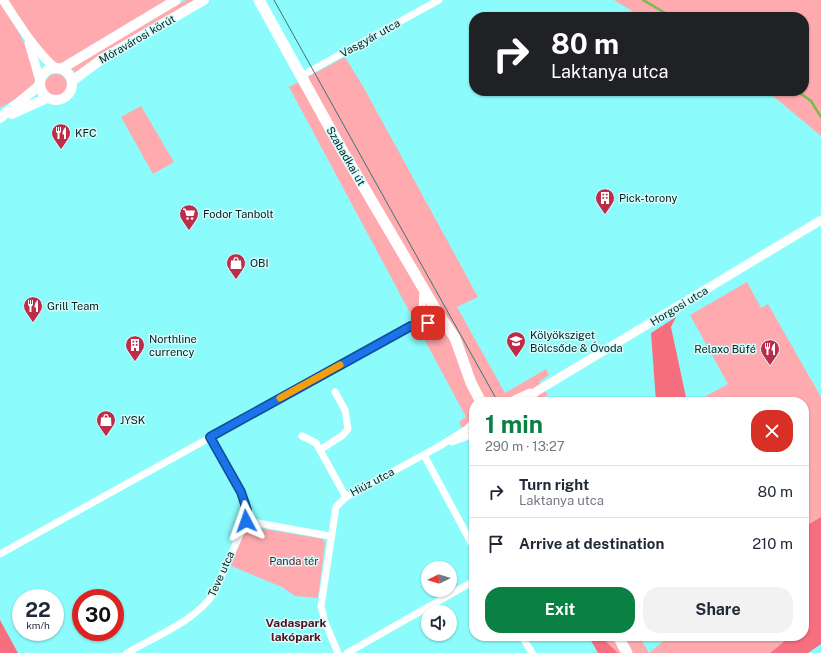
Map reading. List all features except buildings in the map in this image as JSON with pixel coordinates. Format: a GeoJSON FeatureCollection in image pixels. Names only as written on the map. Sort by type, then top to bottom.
{"type":"FeatureCollection","features":[{"type":"Feature","properties":{"kind":"main road","name":"Móravárosi körút"},"geometry":{"type":"LineString","coordinates":[[58,68],[176,0]]}},
{"type":"Feature","properties":{"kind":"main road","name":"Móravárosi körút"},"geometry":{"type":"LineString","coordinates":[[72,81],[102,59],[204,0]]}},
{"type":"Feature","properties":{"kind":"main road"},"geometry":{"type":"LineString","coordinates":[[252,0],[261,3]]}},
{"type":"Feature","properties":{"kind":"main road","name":"Szabadkai út"},"geometry":{"type":"LineString","coordinates":[[261,3],[301,76],[423,288],[455,338],[471,384],[478,397]]}},
{"type":"Feature","properties":{"kind":"main road"},"geometry":{"type":"LineString","coordinates":[[0,119],[40,83],[43,75],[48,70],[58,68],[66,71],[72,81],[71,91],[63,99],[57,101],[47,98],[41,90],[40,83]]}},
{"type":"Feature","properties":{"kind":"main road"},"geometry":{"type":"LineString","coordinates":[[0,119],[47,98]]}},
{"type":"Feature","properties":{"kind":"main road","name":"Szabadkai út"},"geometry":{"type":"LineString","coordinates":[[436,310],[470,397]]}},
{"type":"Feature","properties":{"kind":"main road"},"geometry":{"type":"LineString","coordinates":[[621,641],[627,653]]}},
{"type":"Feature","properties":{"kind":"street"},"geometry":{"type":"LineString","coordinates":[[3,0],[25,34],[44,59],[58,68]]}},
{"type":"Feature","properties":{"kind":"street","name":"Vasgyár utca"},"geometry":{"type":"LineString","coordinates":[[301,76],[439,0]]}},
{"type":"Feature","properties":{"kind":"street"},"geometry":{"type":"LineString","coordinates":[[25,34],[34,58],[40,83]]}},
{"type":"Feature","properties":{"kind":"street","name":"Horgosi utca"},"geometry":{"type":"LineString","coordinates":[[522,397],[536,391],[821,220]]}},
{"type":"Feature","properties":{"kind":"street"},"geometry":{"type":"LineString","coordinates":[[411,326],[422,309],[423,288]]}},
{"type":"Feature","properties":{"kind":"street"},"geometry":{"type":"LineString","coordinates":[[0,554],[411,326],[421,323],[442,327]]}},
{"type":"Feature","properties":{"kind":"street","name":"Horgosi utca"},"geometry":{"type":"LineString","coordinates":[[529,397],[536,391]]}},
{"type":"Feature","properties":{"kind":"street"},"geometry":{"type":"LineString","coordinates":[[320,450],[344,435],[348,429],[345,410],[335,392]]}},
{"type":"Feature","properties":{"kind":"street","name":"Hiúz utca"},"geometry":{"type":"LineString","coordinates":[[338,653],[320,606],[330,536],[336,507],[346,497],[438,447],[469,427]]}},
{"type":"Feature","properties":{"kind":"street"},"geometry":{"type":"LineString","coordinates":[[302,436],[316,443],[346,497]]}},
{"type":"Feature","properties":{"kind":"street","name":"Hiúz utca"},"geometry":{"type":"LineString","coordinates":[[438,447],[469,436]]}},
{"type":"Feature","properties":{"kind":"street","name":"Teve utca"},"geometry":{"type":"LineString","coordinates":[[127,653],[194,614],[209,601],[246,521],[247,510],[241,492],[210,437]]}},
{"type":"Feature","properties":{"kind":"street"},"geometry":{"type":"LineString","coordinates":[[424,455],[469,539]]}},
{"type":"Feature","properties":{"kind":"street"},"geometry":{"type":"LineString","coordinates":[[246,521],[330,536]]}},
{"type":"Feature","properties":{"kind":"street"},"geometry":{"type":"LineString","coordinates":[[347,653],[469,584]]}},
{"type":"Feature","properties":{"kind":"street"},"geometry":{"type":"LineString","coordinates":[[525,641],[532,653]]}},
{"type":"Feature","properties":{"kind":"green space"},"geometry":{"type":"Polygon","coordinates":[[[7,0],[167,0],[61,64],[49,60],[7,0]]]}},
{"type":"Feature","properties":{"kind":"green space"},"geometry":{"type":"Polygon","coordinates":[[[186,0],[195,0],[76,73],[70,67],[186,0]]]}},
{"type":"Feature","properties":{"kind":"green space"},"geometry":{"type":"Polygon","coordinates":[[[614,0],[821,0],[821,136],[773,96],[809,96],[809,12],[634,12],[614,0]]]}},
{"type":"Feature","properties":{"kind":"green space"},"geometry":{"type":"Polygon","coordinates":[[[0,1],[18,30],[30,56],[34,68],[35,78],[33,85],[26,93],[0,108],[0,1]]]}},
{"type":"Feature","properties":{"kind":"green space"},"geometry":{"type":"Polygon","coordinates":[[[345,57],[364,88],[478,297],[457,307],[505,393],[546,369],[549,375],[539,382],[548,395],[544,397],[469,397],[469,441],[459,422],[466,417],[289,87],[345,57]]]}},
{"type":"Feature","properties":{"kind":"green space"},"geometry":{"type":"Polygon","coordinates":[[[56,74],[64,77],[67,85],[64,93],[56,96],[48,93],[45,85],[48,77],[56,74]]]}},
{"type":"Feature","properties":{"kind":"green space"},"geometry":{"type":"Polygon","coordinates":[[[141,106],[174,162],[153,174],[121,117],[141,106]]]}},
{"type":"Feature","properties":{"kind":"green space"},"geometry":{"type":"Polygon","coordinates":[[[747,282],[761,308],[768,304],[821,397],[821,517],[809,524],[809,397],[704,397],[728,384],[690,315],[747,282]]]}},
{"type":"Feature","properties":{"kind":"green space","name":"Panda tér"},"geometry":{"type":"Polygon","coordinates":[[[252,527],[323,539],[325,543],[318,598],[295,596],[282,587],[229,565],[244,530],[252,527]]]}},
{"type":"Feature","properties":{"kind":"green space"},"geometry":{"type":"Polygon","coordinates":[[[605,641],[642,641],[649,653],[618,653],[605,641]]]}},
{"type":"Feature","properties":{"kind":"green space"},"geometry":{"type":"Polygon","coordinates":[[[664,641],[785,641],[770,653],[649,653],[664,641]]]}},
{"type":"Feature","properties":{"kind":"shaded area"},"geometry":{"type":"Polygon","coordinates":[[[676,317],[671,327],[686,397],[656,397],[651,333],[676,317]]]}},
{"type":"Feature","properties":{"kind":"shaded area"},"geometry":{"type":"Polygon","coordinates":[[[821,517],[821,644],[808,653],[770,653],[785,641],[809,641],[809,524],[821,517]]]}},
{"type":"Feature","properties":{"kind":"shaded area"},"geometry":{"type":"Polygon","coordinates":[[[0,620],[18,653],[0,653],[0,620]]]}},
{"type":"Feature","properties":{"kind":"shaded area"},"geometry":{"type":"Polygon","coordinates":[[[591,641],[605,641],[618,653],[598,653],[591,641]]]}},
{"type":"Feature","properties":{"kind":"waterway"},"geometry":{"type":"LineString","coordinates":[[643,0],[663,12]]}},
{"type":"Feature","properties":{"kind":"waterway"},"geometry":{"type":"LineString","coordinates":[[804,96],[811,101],[821,117]]}},
{"type":"Feature","properties":{"kind":"tram line"},"geometry":{"type":"LineString","coordinates":[[274,0],[495,397]]}},
{"type":"Feature","properties":{"kind":"slow traffic"},"geometry":{"type":"LineString","coordinates":[[280,398],[340,365]]}},
{"type":"Feature","properties":{"kind":"place","name":"KFC"},"geometry":{"type":"Point","coordinates":[61,150]}},
{"type":"Feature","properties":{"kind":"place","name":"Pick-torony"},"geometry":{"type":"Point","coordinates":[605,215]}},
{"type":"Feature","properties":{"kind":"place","name":"Fodor Tanbolt"},"geometry":{"type":"Point","coordinates":[189,231]}},
{"type":"Feature","properties":{"kind":"place","name":"OBI"},"geometry":{"type":"Point","coordinates":[236,280]}},
{"type":"Feature","properties":{"kind":"place","name":"Grill Team"},"geometry":{"type":"Point","coordinates":[33,323]}},
{"type":"Feature","properties":{"kind":"place","name":"Kölyöksziget Bölcsőde & Óvoda"},"geometry":{"type":"Point","coordinates":[516,358]}},
{"type":"Feature","properties":{"kind":"place","name":"Northline currency"},"geometry":{"type":"Point","coordinates":[135,362]}},
{"type":"Feature","properties":{"kind":"place","name":"Relaxo Büfé"},"geometry":{"type":"Point","coordinates":[770,366]}},
{"type":"Feature","properties":{"kind":"place","name":"JYSK"},"geometry":{"type":"Point","coordinates":[106,437]}},
{"type":"Feature","properties":{"kind":"district","name":"Vadaspark lakópark"},"geometry":{"type":"Point","coordinates":[296,630]}},
{"type":"Feature","properties":{"kind":"route"},"geometry":{"type":"LineString","coordinates":[[246,521],[247,510],[241,492],[210,437],[411,326],[421,323],[428,323]]}}]}
